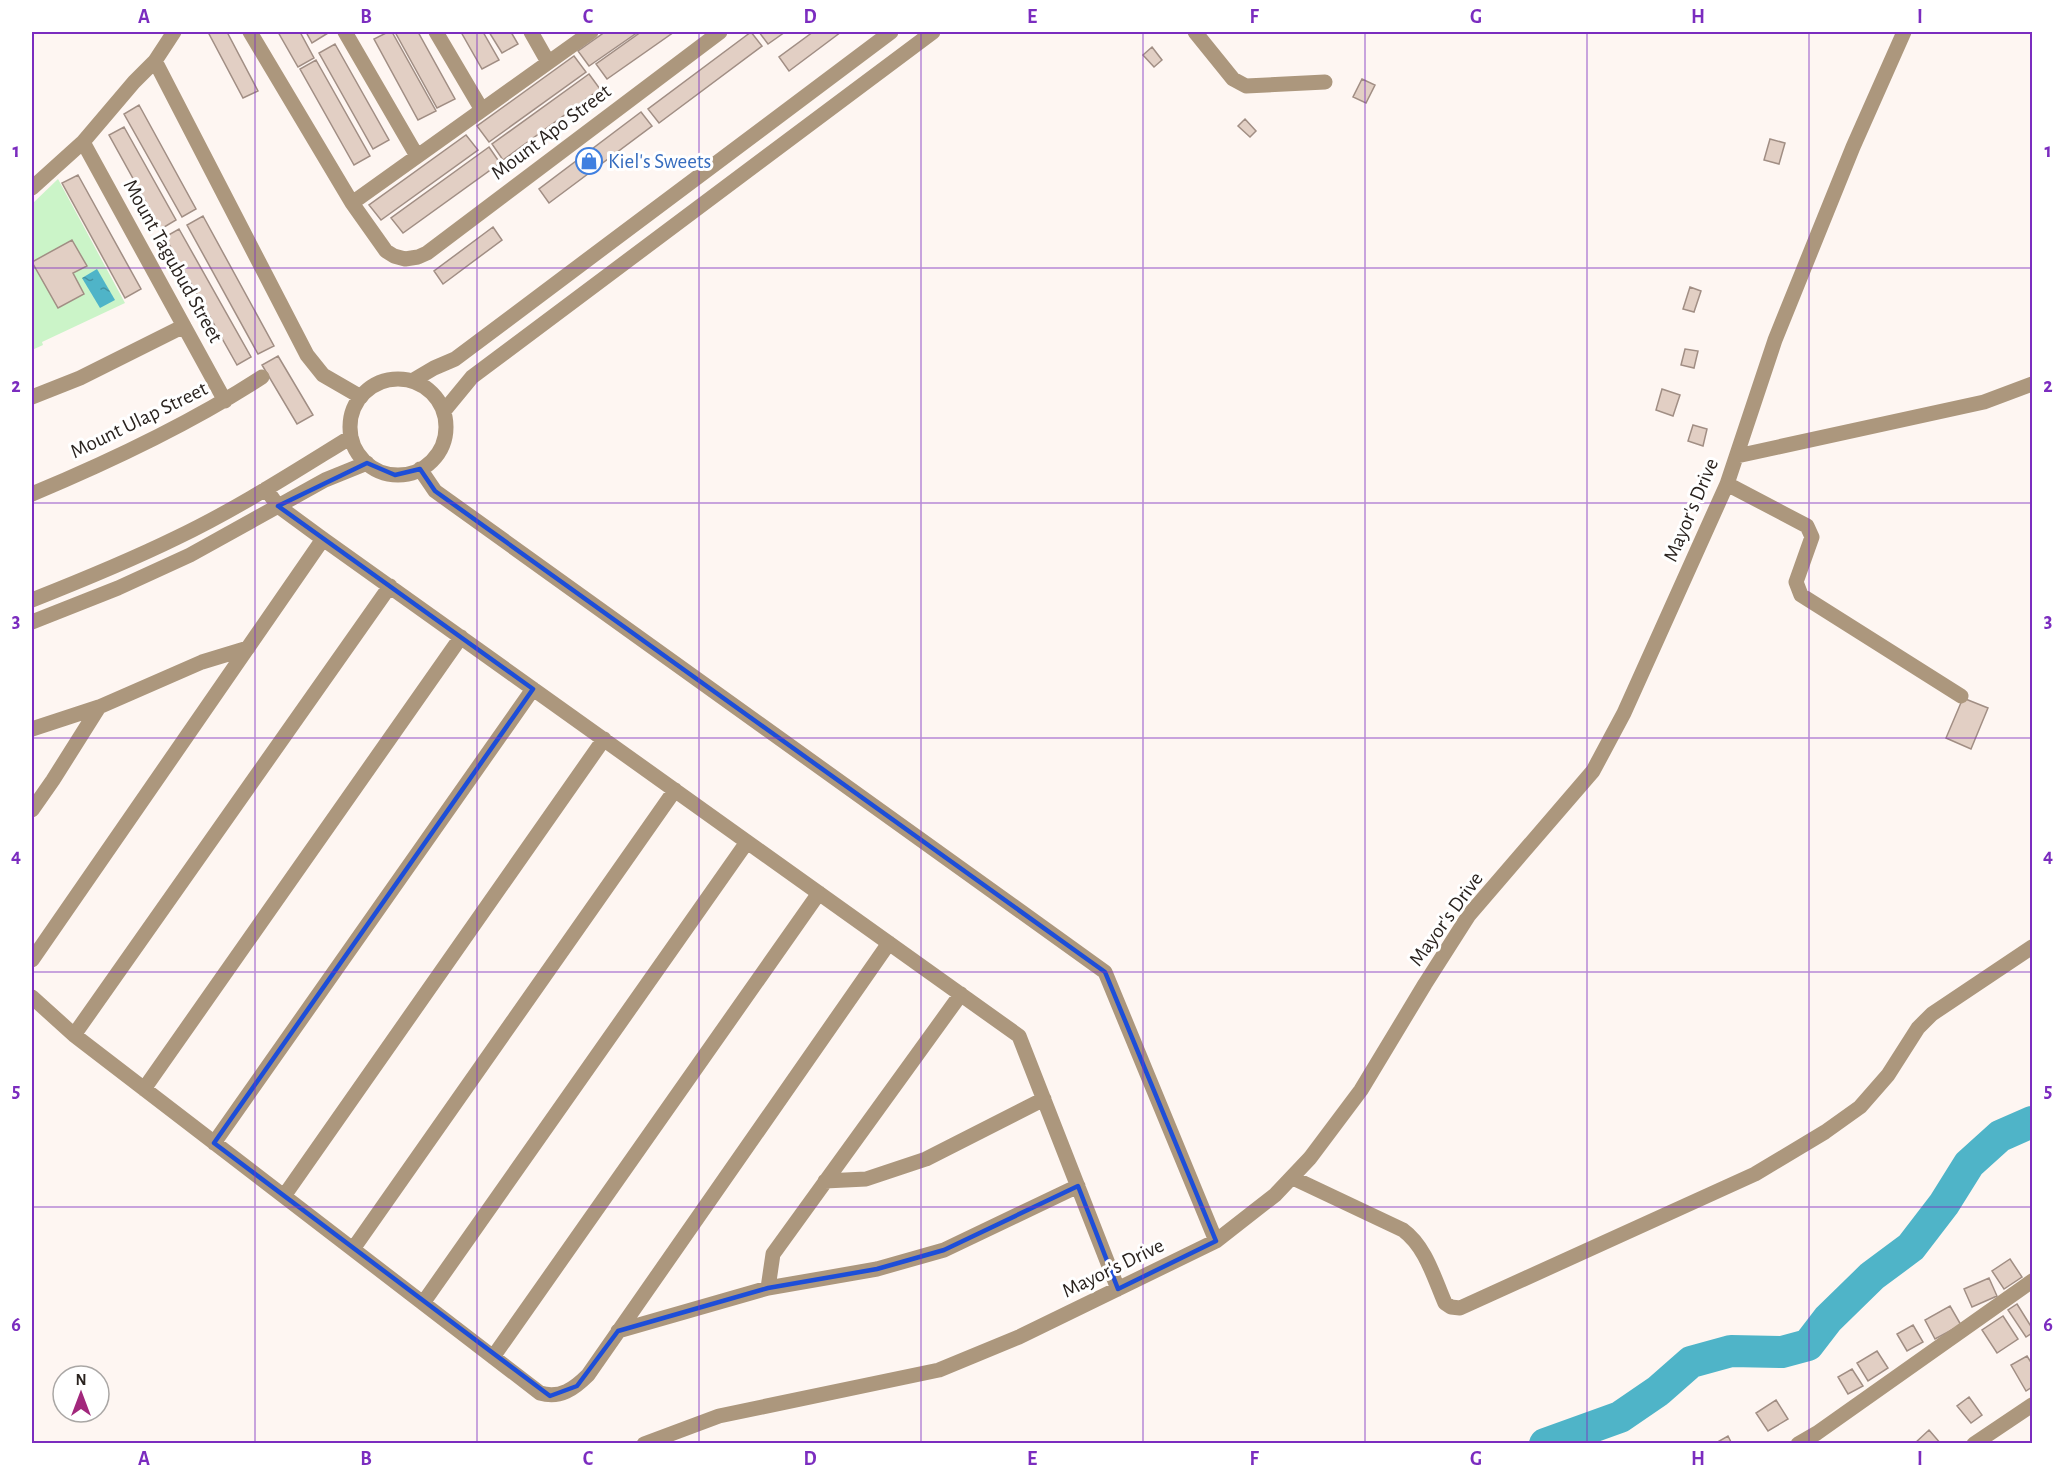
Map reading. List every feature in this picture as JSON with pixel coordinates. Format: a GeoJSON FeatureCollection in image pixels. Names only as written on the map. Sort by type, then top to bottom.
{"type":"FeatureCollection","features":[{"type":"Feature","properties":{"kind":"street"},"geometry":{"type":"LineString","coordinates":[[32,188],[83,142],[155,61],[174,32]]}},
{"type":"Feature","properties":{"kind":"street"},"geometry":{"type":"LineString","coordinates":[[250,32],[352,203],[591,32]]}},
{"type":"Feature","properties":{"kind":"street"},"geometry":{"type":"LineString","coordinates":[[345,32],[417,156]]}},
{"type":"Feature","properties":{"kind":"street"},"geometry":{"type":"LineString","coordinates":[[436,32],[482,110]]}},
{"type":"Feature","properties":{"kind":"street"},"geometry":{"type":"LineString","coordinates":[[531,32],[548,62]]}},
{"type":"Feature","properties":{"kind":"street","name":"Mount Apo Street"},"geometry":{"type":"LineString","coordinates":[[352,203],[386,251],[405,259],[427,253],[720,32]]}},
{"type":"Feature","properties":{"kind":"street"},"geometry":{"type":"LineString","coordinates":[[412,381],[455,359],[891,32]]}},
{"type":"Feature","properties":{"kind":"street"},"geometry":{"type":"LineString","coordinates":[[444,411],[472,377],[929,32]]}},
{"type":"Feature","properties":{"kind":"street"},"geometry":{"type":"LineString","coordinates":[[1195,32],[1233,79],[1246,86],[1324,82]]}},
{"type":"Feature","properties":{"kind":"street","name":"Mayor's Drive"},"geometry":{"type":"LineString","coordinates":[[644,1443],[719,1416],[939,1370],[1019,1337],[1215,1241],[1252,1214],[1293,1178],[1361,1090],[1469,915],[1593,771],[1624,713],[1727,484],[1775,340],[1853,147],[1904,32]]}},
{"type":"Feature","properties":{"kind":"street"},"geometry":{"type":"LineString","coordinates":[[155,61],[307,355],[323,375],[361,397]]}},
{"type":"Feature","properties":{"kind":"street","name":"Mount Tagubud Street"},"geometry":{"type":"LineString","coordinates":[[83,142],[225,401]]}},
{"type":"Feature","properties":{"kind":"street"},"geometry":{"type":"LineString","coordinates":[[32,397],[80,378],[184,326]]}},
{"type":"Feature","properties":{"kind":"street","name":"Mount Ulap Street"},"geometry":{"type":"LineString","coordinates":[[32,494],[95,468],[225,401],[262,377]]}},
{"type":"Feature","properties":{"kind":"street"},"geometry":{"type":"LineString","coordinates":[[398,379],[412,381],[425,387],[437,398],[444,411],[447,427],[444,442],[437,456],[420,469],[395,475],[380,471],[367,463],[357,451],[351,437],[350,423],[361,397],[371,387],[384,381],[398,379]]}},
{"type":"Feature","properties":{"kind":"street"},"geometry":{"type":"LineString","coordinates":[[1737,456],[1984,402],[2032,384]]}},
{"type":"Feature","properties":{"kind":"street"},"geometry":{"type":"LineString","coordinates":[[32,600],[178,538],[266,489],[351,437]]}},
{"type":"Feature","properties":{"kind":"street"},"geometry":{"type":"LineString","coordinates":[[32,622],[118,588],[190,555],[325,480],[367,463]]}},
{"type":"Feature","properties":{"kind":"street"},"geometry":{"type":"LineString","coordinates":[[420,469],[435,491],[1105,972],[1215,1241]]}},
{"type":"Feature","properties":{"kind":"street"},"geometry":{"type":"LineString","coordinates":[[1727,484],[1807,526],[1812,537],[1796,582],[1801,595],[1961,696]]}},
{"type":"Feature","properties":{"kind":"street"},"geometry":{"type":"LineString","coordinates":[[266,489],[279,506],[323,539],[1019,1036],[1118,1289]]}},
{"type":"Feature","properties":{"kind":"street"},"geometry":{"type":"LineString","coordinates":[[32,960],[323,539]]}},
{"type":"Feature","properties":{"kind":"street"},"geometry":{"type":"LineString","coordinates":[[74,1035],[390,586]]}},
{"type":"Feature","properties":{"kind":"street"},"geometry":{"type":"LineString","coordinates":[[144,1089],[461,637]]}},
{"type":"Feature","properties":{"kind":"street"},"geometry":{"type":"LineString","coordinates":[[32,729],[99,707],[202,662],[248,648]]}},
{"type":"Feature","properties":{"kind":"street"},"geometry":{"type":"LineString","coordinates":[[214,1143],[533,689]]}},
{"type":"Feature","properties":{"kind":"street"},"geometry":{"type":"LineString","coordinates":[[32,810],[99,707]]}},
{"type":"Feature","properties":{"kind":"street"},"geometry":{"type":"LineString","coordinates":[[284,1196],[604,739]]}},
{"type":"Feature","properties":{"kind":"street"},"geometry":{"type":"LineString","coordinates":[[353,1249],[675,790]]}},
{"type":"Feature","properties":{"kind":"street"},"geometry":{"type":"LineString","coordinates":[[423,1304],[747,842]]}},
{"type":"Feature","properties":{"kind":"street"},"geometry":{"type":"LineString","coordinates":[[493,1357],[819,893]]}},
{"type":"Feature","properties":{"kind":"street"},"geometry":{"type":"LineString","coordinates":[[32,997],[74,1035],[423,1304],[540,1393],[550,1396],[561,1394],[577,1386],[588,1375],[889,943]]}},
{"type":"Feature","properties":{"kind":"street"},"geometry":{"type":"LineString","coordinates":[[1293,1178],[1410,1235],[1420,1246],[1445,1303],[1451,1307],[1460,1308],[1755,1174],[1825,1132],[1860,1107],[1888,1075],[1918,1028],[1932,1014],[2032,947]]}},
{"type":"Feature","properties":{"kind":"street"},"geometry":{"type":"LineString","coordinates":[[768,1288],[773,1254],[961,994]]}},
{"type":"Feature","properties":{"kind":"street"},"geometry":{"type":"LineString","coordinates":[[825,1181],[866,1179],[926,1159],[1044,1099]]}},
{"type":"Feature","properties":{"kind":"street"},"geometry":{"type":"LineString","coordinates":[[618,1331],[768,1288],[877,1269],[944,1250],[1078,1186]]}},
{"type":"Feature","properties":{"kind":"street"},"geometry":{"type":"LineString","coordinates":[[1798,1443],[1817,1433],[2032,1281]]}},
{"type":"Feature","properties":{"kind":"street"},"geometry":{"type":"LineString","coordinates":[[1974,1443],[2032,1406]]}},
{"type":"Feature","properties":{"kind":"highlighted area"},"geometry":{"type":"Polygon","coordinates":[[[367,463],[395,475],[420,469],[435,491],[1105,972],[1216,1241],[1118,1289],[1078,1186],[944,1250],[877,1269],[768,1288],[618,1331],[577,1386],[550,1396],[214,1143],[533,689],[278,506],[367,463]]]}},
{"type":"Feature","properties":{"kind":"green space"},"geometry":{"type":"Polygon","coordinates":[[[58,179],[125,303],[42,342],[43,345],[32,350],[32,204],[58,179]]]}},
{"type":"Feature","properties":{"kind":"water"},"geometry":{"type":"Polygon","coordinates":[[[97,269],[115,300],[100,308],[82,278],[97,269]]]}},
{"type":"Feature","properties":{"kind":"building"},"geometry":{"type":"Polygon","coordinates":[[[208,32],[227,32],[258,91],[243,98],[208,32]]]}},
{"type":"Feature","properties":{"kind":"building"},"geometry":{"type":"Polygon","coordinates":[[[278,32],[300,32],[314,58],[298,67],[278,32]]]}},
{"type":"Feature","properties":{"kind":"building"},"geometry":{"type":"Polygon","coordinates":[[[306,32],[327,32],[328,33],[312,43],[306,32]]]}},
{"type":"Feature","properties":{"kind":"building"},"geometry":{"type":"Polygon","coordinates":[[[392,32],[436,111],[418,120],[374,39],[392,32]]]}},
{"type":"Feature","properties":{"kind":"building"},"geometry":{"type":"Polygon","coordinates":[[[395,32],[418,32],[455,99],[437,108],[395,32]]]}},
{"type":"Feature","properties":{"kind":"building"},"geometry":{"type":"Polygon","coordinates":[[[461,32],[483,32],[499,60],[482,69],[461,32]]]}},
{"type":"Feature","properties":{"kind":"building"},"geometry":{"type":"Polygon","coordinates":[[[489,32],[511,32],[518,44],[502,53],[489,32]]]}},
{"type":"Feature","properties":{"kind":"building"},"geometry":{"type":"Polygon","coordinates":[[[605,32],[638,32],[589,66],[578,51],[605,32]]]}},
{"type":"Feature","properties":{"kind":"building"},"geometry":{"type":"Polygon","coordinates":[[[641,32],[674,32],[607,79],[596,64],[641,32]]]}},
{"type":"Feature","properties":{"kind":"building"},"geometry":{"type":"Polygon","coordinates":[[[751,32],[762,46],[659,123],[648,109],[751,32]]]}},
{"type":"Feature","properties":{"kind":"building"},"geometry":{"type":"Polygon","coordinates":[[[759,32],[785,32],[768,44],[759,32]]]}},
{"type":"Feature","properties":{"kind":"building"},"geometry":{"type":"Polygon","coordinates":[[[813,32],[841,32],[789,71],[779,57],[813,32]]]}},
{"type":"Feature","properties":{"kind":"building"},"geometry":{"type":"Polygon","coordinates":[[[335,44],[389,140],[373,149],[319,53],[335,44]]]}},
{"type":"Feature","properties":{"kind":"building"},"geometry":{"type":"Polygon","coordinates":[[[1152,47],[1162,60],[1154,67],[1143,55],[1152,47]]]}},
{"type":"Feature","properties":{"kind":"building"},"geometry":{"type":"Polygon","coordinates":[[[574,56],[586,72],[489,142],[477,126],[574,56]]]}},
{"type":"Feature","properties":{"kind":"building"},"geometry":{"type":"Polygon","coordinates":[[[316,60],[370,156],[354,165],[300,69],[316,60]]]}},
{"type":"Feature","properties":{"kind":"building"},"geometry":{"type":"Polygon","coordinates":[[[589,74],[600,89],[503,160],[492,144],[589,74]]]}},
{"type":"Feature","properties":{"kind":"building"},"geometry":{"type":"Polygon","coordinates":[[[1362,79],[1375,85],[1366,103],[1353,97],[1362,79]]]}},
{"type":"Feature","properties":{"kind":"building"},"geometry":{"type":"Polygon","coordinates":[[[139,105],[196,209],[182,217],[124,114],[139,105]]]}},
{"type":"Feature","properties":{"kind":"building"},"geometry":{"type":"Polygon","coordinates":[[[641,112],[652,126],[549,203],[539,189],[641,112]]]}},
{"type":"Feature","properties":{"kind":"building"},"geometry":{"type":"Polygon","coordinates":[[[1245,119],[1256,131],[1250,137],[1238,126],[1245,119]]]}},
{"type":"Feature","properties":{"kind":"building"},"geometry":{"type":"Polygon","coordinates":[[[124,127],[176,220],[161,229],[109,135],[124,127]]]}},
{"type":"Feature","properties":{"kind":"building"},"geometry":{"type":"Polygon","coordinates":[[[466,135],[478,150],[381,220],[369,205],[466,135]]]}},
{"type":"Feature","properties":{"kind":"building"},"geometry":{"type":"Polygon","coordinates":[[[1770,139],[1785,143],[1779,164],[1764,160],[1770,139]]]}},
{"type":"Feature","properties":{"kind":"building"},"geometry":{"type":"Polygon","coordinates":[[[489,147],[500,163],[403,233],[391,218],[489,147]]]}},
{"type":"Feature","properties":{"kind":"building"},"geometry":{"type":"Polygon","coordinates":[[[78,175],[141,289],[125,298],[62,183],[78,175]]]}},
{"type":"Feature","properties":{"kind":"building"},"geometry":{"type":"Polygon","coordinates":[[[203,216],[274,346],[258,354],[187,225],[203,216]]]}},
{"type":"Feature","properties":{"kind":"building"},"geometry":{"type":"Polygon","coordinates":[[[493,227],[502,240],[443,284],[434,271],[493,227]]]}},
{"type":"Feature","properties":{"kind":"building"},"geometry":{"type":"Polygon","coordinates":[[[179,229],[251,357],[237,365],[165,237],[179,229]]]}},
{"type":"Feature","properties":{"kind":"building"},"geometry":{"type":"Polygon","coordinates":[[[72,240],[87,266],[73,273],[84,294],[58,308],[32,262],[72,240]]]}},
{"type":"Feature","properties":{"kind":"building"},"geometry":{"type":"Polygon","coordinates":[[[1690,287],[1701,291],[1694,312],[1683,309],[1690,287]]]}},
{"type":"Feature","properties":{"kind":"building"},"geometry":{"type":"Polygon","coordinates":[[[1685,349],[1698,351],[1694,368],[1681,365],[1685,349]]]}},
{"type":"Feature","properties":{"kind":"building"},"geometry":{"type":"Polygon","coordinates":[[[278,356],[313,415],[297,424],[262,365],[278,356]]]}},
{"type":"Feature","properties":{"kind":"building"},"geometry":{"type":"Polygon","coordinates":[[[1662,389],[1680,395],[1673,416],[1656,410],[1662,389]]]}},
{"type":"Feature","properties":{"kind":"building"},"geometry":{"type":"Polygon","coordinates":[[[1693,425],[1707,429],[1703,446],[1688,441],[1693,425]]]}},
{"type":"Feature","properties":{"kind":"building"},"geometry":{"type":"Polygon","coordinates":[[[1963,698],[1988,708],[1971,749],[1946,738],[1963,698]]]}},
{"type":"Feature","properties":{"kind":"building"},"geometry":{"type":"Polygon","coordinates":[[[2010,1259],[2022,1277],[2004,1289],[1992,1271],[2010,1259]]]}},
{"type":"Feature","properties":{"kind":"building"},"geometry":{"type":"Polygon","coordinates":[[[1989,1278],[1997,1296],[1972,1307],[1964,1289],[1989,1278]]]}},
{"type":"Feature","properties":{"kind":"building"},"geometry":{"type":"Polygon","coordinates":[[[2017,1304],[2032,1328],[2032,1333],[2026,1337],[2008,1310],[2017,1304]]]}},
{"type":"Feature","properties":{"kind":"building"},"geometry":{"type":"Polygon","coordinates":[[[1950,1306],[1961,1325],[1935,1339],[1925,1320],[1950,1306]]]}},
{"type":"Feature","properties":{"kind":"building"},"geometry":{"type":"Polygon","coordinates":[[[2003,1316],[2018,1339],[1997,1353],[1982,1330],[2003,1316]]]}},
{"type":"Feature","properties":{"kind":"building"},"geometry":{"type":"Polygon","coordinates":[[[1913,1325],[1923,1342],[1907,1351],[1897,1334],[1913,1325]]]}},
{"type":"Feature","properties":{"kind":"building"},"geometry":{"type":"Polygon","coordinates":[[[1877,1351],[1888,1368],[1868,1381],[1857,1363],[1877,1351]]]}},
{"type":"Feature","properties":{"kind":"building"},"geometry":{"type":"Polygon","coordinates":[[[2027,1356],[2032,1364],[2032,1387],[2026,1391],[2011,1365],[2027,1356]]]}},
{"type":"Feature","properties":{"kind":"building"},"geometry":{"type":"Polygon","coordinates":[[[1852,1369],[1863,1386],[1848,1394],[1838,1377],[1852,1369]]]}},
{"type":"Feature","properties":{"kind":"building"},"geometry":{"type":"Polygon","coordinates":[[[1969,1397],[1982,1415],[1971,1423],[1957,1406],[1969,1397]]]}},
{"type":"Feature","properties":{"kind":"building"},"geometry":{"type":"Polygon","coordinates":[[[1776,1400],[1788,1419],[1768,1431],[1756,1413],[1776,1400]]]}},
{"type":"Feature","properties":{"kind":"building"},"geometry":{"type":"Polygon","coordinates":[[[1929,1430],[1941,1444],[1914,1444],[1929,1430]]]}},
{"type":"Feature","properties":{"kind":"building"},"geometry":{"type":"Polygon","coordinates":[[[1728,1436],[1732,1444],[1714,1444],[1728,1436]]]}},
{"type":"Feature","properties":{"kind":"waterway"},"geometry":{"type":"LineString","coordinates":[[1545,1444],[1620,1417],[1658,1391],[1691,1362],[1731,1351],[1782,1352],[1808,1345],[1828,1319],[1872,1276],[1911,1247],[1944,1204],[1969,1164],[2000,1136],[2032,1122]]}},
{"type":"Feature","properties":{"kind":"place","name":"Kiel's Sweets"},"geometry":{"type":"Point","coordinates":[589,161]}}]}
